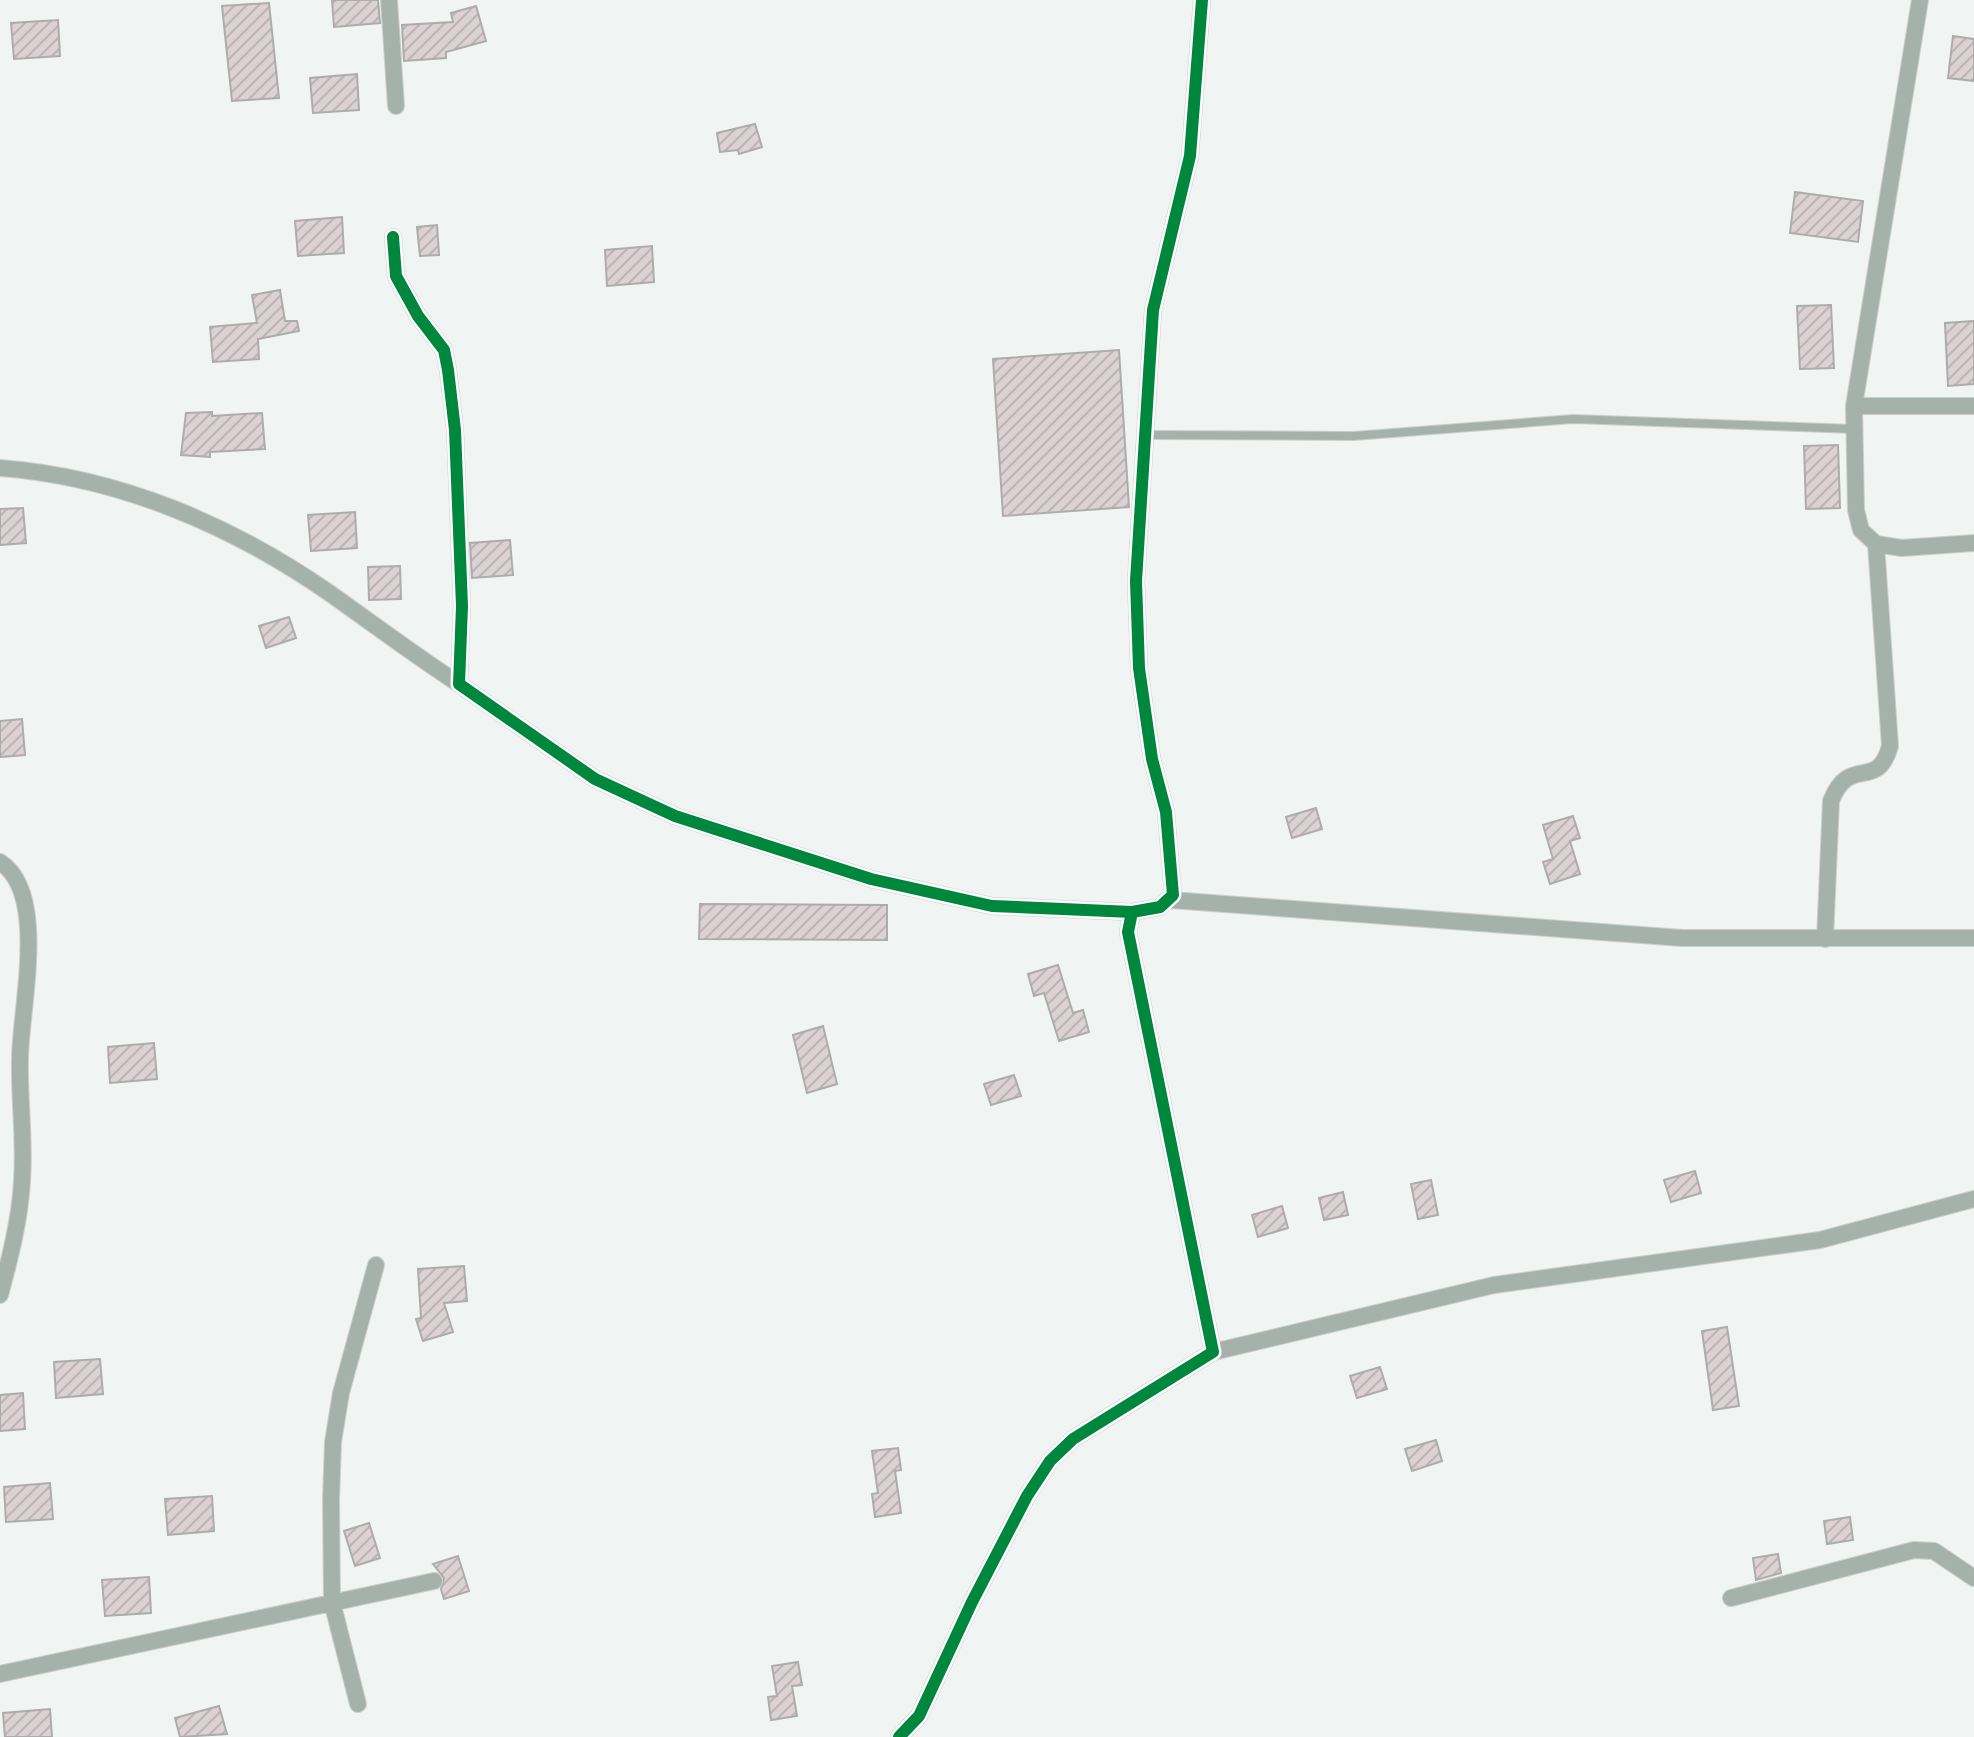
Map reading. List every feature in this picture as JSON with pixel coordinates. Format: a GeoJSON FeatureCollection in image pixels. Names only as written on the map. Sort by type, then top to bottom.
{"type":"FeatureCollection","features":[{"type":"Feature","properties":{"kind":"street"},"geometry":{"type":"LineString","coordinates":[[389,0],[396,106]]}},
{"type":"Feature","properties":{"kind":"street"},"geometry":{"type":"LineString","coordinates":[[1171,900],[1166,812],[1152,759],[1139,668],[1136,581],[1153,310],[1190,156],[1202,0]]}},
{"type":"Feature","properties":{"kind":"street"},"geometry":{"type":"LineString","coordinates":[[1920,0],[1854,406],[1856,510],[1861,530],[1876,544],[1902,548],[1974,543]]}},
{"type":"Feature","properties":{"kind":"street"},"geometry":{"type":"LineString","coordinates":[[393,237],[396,276],[418,316],[434,332],[444,350],[448,370],[455,430],[462,606],[459,684]]}},
{"type":"Feature","properties":{"kind":"street"},"geometry":{"type":"LineString","coordinates":[[1854,406],[1974,406]]}},
{"type":"Feature","properties":{"kind":"street"},"geometry":{"type":"LineString","coordinates":[[0,468],[41,471],[185,511],[228,532],[327,592],[397,644],[595,779],[675,816],[871,879],[992,906],[1132,912],[1160,907],[1171,900],[1682,938],[1974,938]]}},
{"type":"Feature","properties":{"kind":"street"},"geometry":{"type":"LineString","coordinates":[[1825,939],[1831,801],[1838,784],[1846,776],[1878,769],[1886,762],[1890,746],[1876,544]]}},
{"type":"Feature","properties":{"kind":"street"},"geometry":{"type":"LineString","coordinates":[[0,862],[15,872],[24,901],[27,1006],[20,1057],[22,1183],[0,1295]]}},
{"type":"Feature","properties":{"kind":"street"},"geometry":{"type":"LineString","coordinates":[[1132,912],[1128,932],[1213,1352]]}},
{"type":"Feature","properties":{"kind":"street"},"geometry":{"type":"LineString","coordinates":[[899,1737],[919,1716],[972,1602],[1027,1496],[1050,1461],[1073,1439],[1213,1352],[1494,1285],[1820,1240],[1974,1199]]}},
{"type":"Feature","properties":{"kind":"street"},"geometry":{"type":"LineString","coordinates":[[358,1704],[332,1602],[333,1442],[341,1393],[376,1265]]}},
{"type":"Feature","properties":{"kind":"street"},"geometry":{"type":"LineString","coordinates":[[1731,1598],[1914,1550],[1934,1551],[1974,1578]]}},
{"type":"Feature","properties":{"kind":"street"},"geometry":{"type":"LineString","coordinates":[[0,1674],[434,1581]]}},
{"type":"Feature","properties":{"kind":"lane"},"geometry":{"type":"LineString","coordinates":[[1145,435],[1354,436],[1573,419],[1854,429]]}},
{"type":"Feature","properties":{"kind":"building"},"geometry":{"type":"Polygon","coordinates":[[[332,0],[378,0],[380,23],[334,27],[332,0]]]}},
{"type":"Feature","properties":{"kind":"building"},"geometry":{"type":"Polygon","coordinates":[[[269,3],[279,98],[232,101],[222,6],[269,3]]]}},
{"type":"Feature","properties":{"kind":"building"},"geometry":{"type":"Polygon","coordinates":[[[476,6],[486,41],[446,52],[446,58],[404,61],[402,25],[453,22],[451,13],[476,6]]]}},
{"type":"Feature","properties":{"kind":"building"},"geometry":{"type":"Polygon","coordinates":[[[58,20],[60,56],[14,59],[11,23],[58,20]]]}},
{"type":"Feature","properties":{"kind":"building"},"geometry":{"type":"Polygon","coordinates":[[[1953,36],[1974,39],[1974,81],[1948,78],[1953,36]]]}},
{"type":"Feature","properties":{"kind":"building"},"geometry":{"type":"Polygon","coordinates":[[[357,74],[359,110],[313,113],[310,78],[357,74]]]}},
{"type":"Feature","properties":{"kind":"building"},"geometry":{"type":"Polygon","coordinates":[[[755,124],[762,147],[739,154],[738,150],[720,152],[717,133],[755,124]]]}},
{"type":"Feature","properties":{"kind":"building"},"geometry":{"type":"Polygon","coordinates":[[[1795,192],[1863,201],[1858,242],[1790,233],[1795,192]]]}},
{"type":"Feature","properties":{"kind":"building"},"geometry":{"type":"Polygon","coordinates":[[[342,217],[344,253],[298,256],[295,221],[342,217]]]}},
{"type":"Feature","properties":{"kind":"building"},"geometry":{"type":"Polygon","coordinates":[[[437,225],[439,255],[420,256],[417,227],[437,225]]]}},
{"type":"Feature","properties":{"kind":"building"},"geometry":{"type":"Polygon","coordinates":[[[652,246],[654,282],[607,286],[605,250],[652,246]]]}},
{"type":"Feature","properties":{"kind":"building"},"geometry":{"type":"Polygon","coordinates":[[[280,290],[285,321],[297,321],[299,331],[258,339],[259,359],[213,362],[210,327],[257,323],[252,295],[280,290]]]}},
{"type":"Feature","properties":{"kind":"building"},"geometry":{"type":"Polygon","coordinates":[[[1831,305],[1834,368],[1800,369],[1797,306],[1831,305]]]}},
{"type":"Feature","properties":{"kind":"building"},"geometry":{"type":"Polygon","coordinates":[[[1974,321],[1974,384],[1948,386],[1945,323],[1974,321]]]}},
{"type":"Feature","properties":{"kind":"building"},"geometry":{"type":"Polygon","coordinates":[[[1119,350],[1129,507],[1003,516],[993,359],[1119,350]]]}},
{"type":"Feature","properties":{"kind":"building"},"geometry":{"type":"Polygon","coordinates":[[[212,412],[212,416],[262,413],[265,449],[210,452],[210,457],[181,455],[186,413],[212,412]]]}},
{"type":"Feature","properties":{"kind":"building"},"geometry":{"type":"Polygon","coordinates":[[[1838,445],[1840,508],[1806,509],[1804,446],[1838,445]]]}},
{"type":"Feature","properties":{"kind":"building"},"geometry":{"type":"Polygon","coordinates":[[[23,508],[26,543],[0,545],[0,509],[23,508]]]}},
{"type":"Feature","properties":{"kind":"building"},"geometry":{"type":"Polygon","coordinates":[[[355,512],[357,548],[311,551],[308,515],[355,512]]]}},
{"type":"Feature","properties":{"kind":"building"},"geometry":{"type":"Polygon","coordinates":[[[510,540],[513,575],[472,578],[470,543],[510,540]]]}},
{"type":"Feature","properties":{"kind":"building"},"geometry":{"type":"Polygon","coordinates":[[[400,566],[401,599],[369,600],[368,567],[400,566]]]}},
{"type":"Feature","properties":{"kind":"building"},"geometry":{"type":"Polygon","coordinates":[[[289,617],[296,638],[266,648],[259,626],[289,617]]]}},
{"type":"Feature","properties":{"kind":"building"},"geometry":{"type":"Polygon","coordinates":[[[22,719],[25,755],[0,757],[0,721],[22,719]]]}},
{"type":"Feature","properties":{"kind":"building"},"geometry":{"type":"Polygon","coordinates":[[[1316,808],[1322,829],[1292,838],[1286,817],[1316,808]]]}},
{"type":"Feature","properties":{"kind":"building"},"geometry":{"type":"Polygon","coordinates":[[[1573,816],[1580,838],[1570,841],[1580,874],[1550,884],[1543,862],[1553,859],[1543,825],[1573,816]]]}},
{"type":"Feature","properties":{"kind":"building"},"geometry":{"type":"Polygon","coordinates":[[[700,904],[887,905],[887,940],[699,939],[700,904]]]}},
{"type":"Feature","properties":{"kind":"building"},"geometry":{"type":"Polygon","coordinates":[[[1058,965],[1073,1013],[1083,1010],[1089,1032],[1059,1041],[1044,993],[1034,996],[1028,974],[1058,965]]]}},
{"type":"Feature","properties":{"kind":"building"},"geometry":{"type":"Polygon","coordinates":[[[823,1026],[837,1084],[807,1093],[793,1035],[823,1026]]]}},
{"type":"Feature","properties":{"kind":"building"},"geometry":{"type":"Polygon","coordinates":[[[154,1043],[157,1079],[110,1083],[108,1047],[154,1043]]]}},
{"type":"Feature","properties":{"kind":"building"},"geometry":{"type":"Polygon","coordinates":[[[1014,1075],[1021,1096],[991,1105],[984,1084],[1014,1075]]]}},
{"type":"Feature","properties":{"kind":"building"},"geometry":{"type":"Polygon","coordinates":[[[1695,1171],[1701,1193],[1671,1202],[1664,1180],[1695,1171]]]}},
{"type":"Feature","properties":{"kind":"building"},"geometry":{"type":"Polygon","coordinates":[[[1431,1180],[1438,1215],[1418,1219],[1411,1184],[1431,1180]]]}},
{"type":"Feature","properties":{"kind":"building"},"geometry":{"type":"Polygon","coordinates":[[[1343,1192],[1348,1215],[1324,1220],[1319,1198],[1343,1192]]]}},
{"type":"Feature","properties":{"kind":"building"},"geometry":{"type":"Polygon","coordinates":[[[1282,1206],[1288,1228],[1258,1237],[1252,1215],[1282,1206]]]}},
{"type":"Feature","properties":{"kind":"building"},"geometry":{"type":"Polygon","coordinates":[[[464,1266],[467,1301],[444,1303],[453,1332],[423,1341],[416,1319],[421,1318],[418,1269],[464,1266]]]}},
{"type":"Feature","properties":{"kind":"building"},"geometry":{"type":"Polygon","coordinates":[[[1727,1327],[1739,1406],[1713,1410],[1702,1331],[1727,1327]]]}},
{"type":"Feature","properties":{"kind":"building"},"geometry":{"type":"Polygon","coordinates":[[[100,1359],[103,1394],[56,1398],[54,1362],[100,1359]]]}},
{"type":"Feature","properties":{"kind":"building"},"geometry":{"type":"Polygon","coordinates":[[[1380,1367],[1387,1389],[1357,1398],[1350,1376],[1380,1367]]]}},
{"type":"Feature","properties":{"kind":"building"},"geometry":{"type":"Polygon","coordinates":[[[23,1393],[25,1429],[0,1431],[0,1395],[23,1393]]]}},
{"type":"Feature","properties":{"kind":"building"},"geometry":{"type":"Polygon","coordinates":[[[1436,1440],[1442,1461],[1412,1471],[1405,1449],[1436,1440]]]}},
{"type":"Feature","properties":{"kind":"building"},"geometry":{"type":"Polygon","coordinates":[[[898,1448],[901,1470],[895,1471],[901,1513],[875,1517],[872,1494],[878,1493],[872,1451],[898,1448]]]}},
{"type":"Feature","properties":{"kind":"building"},"geometry":{"type":"Polygon","coordinates":[[[50,1483],[53,1519],[6,1522],[4,1487],[50,1483]]]}},
{"type":"Feature","properties":{"kind":"building"},"geometry":{"type":"Polygon","coordinates":[[[212,1496],[214,1531],[168,1535],[165,1499],[212,1496]]]}},
{"type":"Feature","properties":{"kind":"building"},"geometry":{"type":"Polygon","coordinates":[[[1850,1517],[1853,1540],[1827,1544],[1824,1521],[1850,1517]]]}},
{"type":"Feature","properties":{"kind":"building"},"geometry":{"type":"Polygon","coordinates":[[[369,1523],[380,1558],[355,1566],[344,1531],[369,1523]]]}},
{"type":"Feature","properties":{"kind":"building"},"geometry":{"type":"Polygon","coordinates":[[[1778,1554],[1781,1573],[1756,1580],[1753,1558],[1778,1554]]]}},
{"type":"Feature","properties":{"kind":"building"},"geometry":{"type":"Polygon","coordinates":[[[458,1556],[469,1591],[444,1599],[441,1589],[444,1578],[433,1564],[458,1556]]]}},
{"type":"Feature","properties":{"kind":"building"},"geometry":{"type":"Polygon","coordinates":[[[149,1577],[151,1613],[105,1616],[102,1580],[149,1577]]]}},
{"type":"Feature","properties":{"kind":"building"},"geometry":{"type":"Polygon","coordinates":[[[798,1662],[802,1685],[792,1686],[797,1716],[771,1720],[768,1697],[777,1696],[772,1666],[798,1662]]]}},
{"type":"Feature","properties":{"kind":"building"},"geometry":{"type":"Polygon","coordinates":[[[219,1706],[227,1734],[180,1737],[175,1718],[219,1706]]]}},
{"type":"Feature","properties":{"kind":"building"},"geometry":{"type":"Polygon","coordinates":[[[50,1709],[52,1737],[5,1737],[3,1713],[50,1709]]]}},
{"type":"Feature","properties":{"kind":"cycle path"},"geometry":{"type":"LineString","coordinates":[[899,1737],[919,1716],[972,1602],[1027,1496],[1050,1461],[1073,1439],[1213,1352],[1128,932],[1132,912],[1160,907],[1173,895],[1166,812],[1152,759],[1139,668],[1136,581],[1153,310],[1190,156],[1202,0]]}},
{"type":"Feature","properties":{"kind":"cycle path"},"geometry":{"type":"LineString","coordinates":[[393,237],[396,276],[418,316],[444,350],[448,370],[455,430],[462,606],[459,684],[595,779],[675,816],[871,879],[992,906],[1132,912]]}}]}
